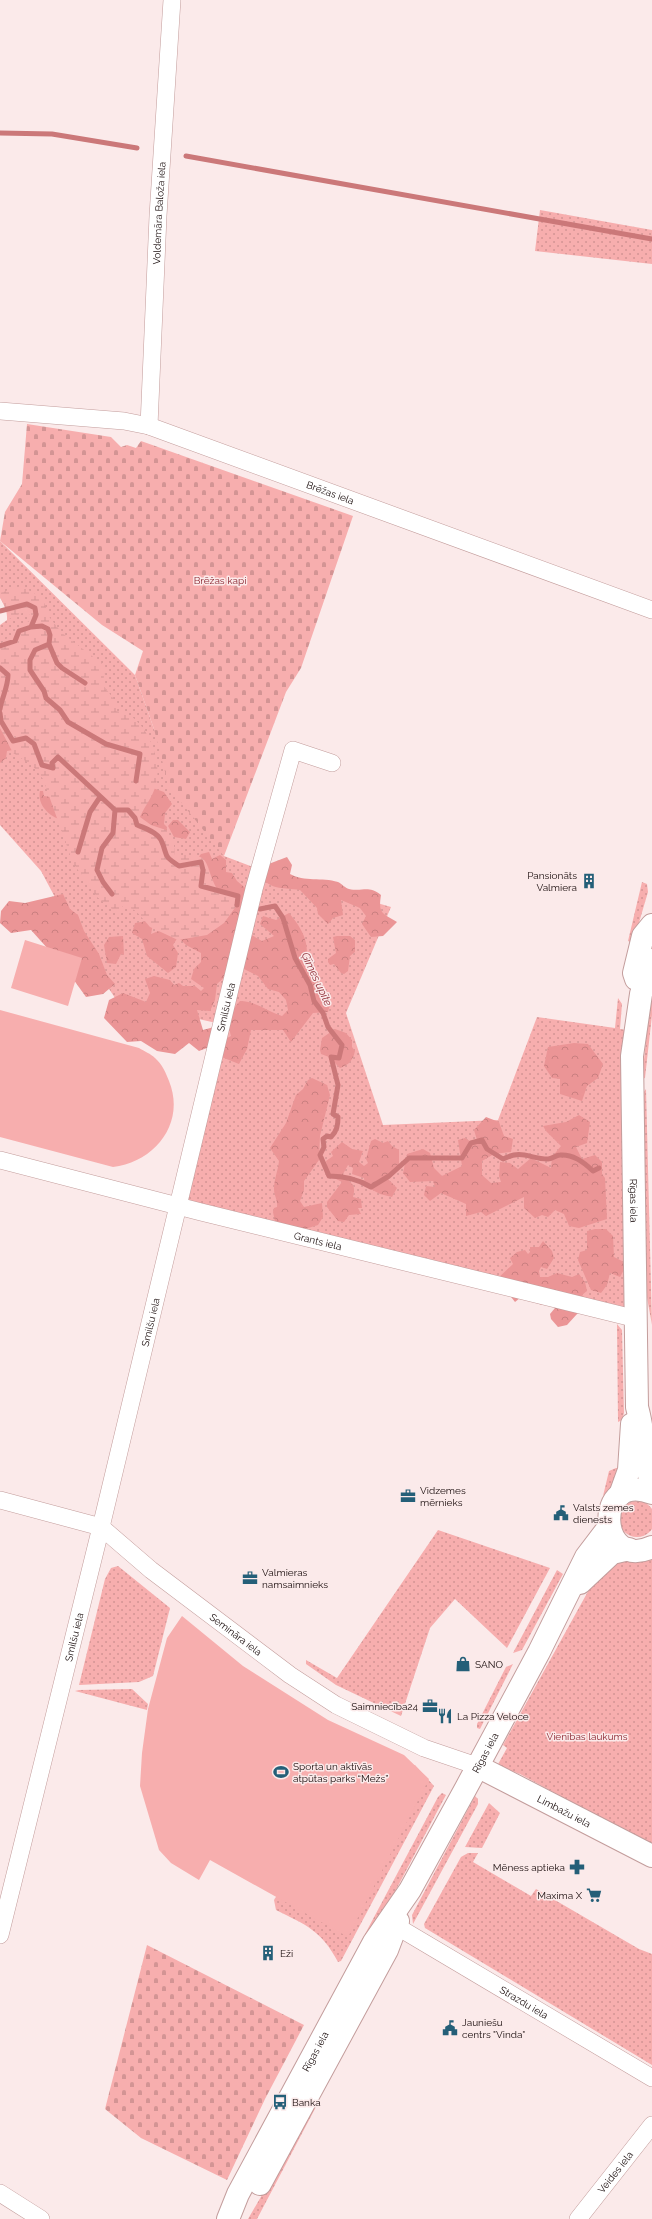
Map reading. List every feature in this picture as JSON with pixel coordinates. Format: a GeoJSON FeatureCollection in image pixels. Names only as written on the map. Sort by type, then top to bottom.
{"type":"FeatureCollection","features":[{"type":"Feature","properties":{"kind":"main road","name":"Rīgas iela"},"geometry":{"type":"LineString","coordinates":[[641,994],[634,973],[643,936],[652,925]]}},
{"type":"Feature","properties":{"kind":"main road","name":"Rīgas iela"},"geometry":{"type":"LineString","coordinates":[[652,960],[641,994],[632,1056],[637,1318],[637,1407],[644,1430],[648,1474],[652,1486]]}},
{"type":"Feature","properties":{"kind":"main road","name":"Rīgas iela"},"geometry":{"type":"LineString","coordinates":[[228,2219],[238,2194],[374,1942],[410,1890],[569,1593],[586,1558],[608,1528],[608,1515],[612,1504],[620,1495],[629,1470],[630,1428],[637,1407]]}},
{"type":"Feature","properties":{"kind":"main road"},"geometry":{"type":"LineString","coordinates":[[620,1495],[631,1490],[643,1489],[652,1493]]}},
{"type":"Feature","properties":{"kind":"main road"},"geometry":{"type":"LineString","coordinates":[[608,1528],[614,1539],[628,1549]]}},
{"type":"Feature","properties":{"kind":"main road","name":"Rīgas iela"},"geometry":{"type":"LineString","coordinates":[[569,1593],[612,1553],[628,1549],[643,1550],[652,1547]]}},
{"type":"Feature","properties":{"kind":"main road","name":"Limbažu iela"},"geometry":{"type":"LineString","coordinates":[[477,1766],[652,1856]]}},
{"type":"Feature","properties":{"kind":"main road","name":"Rīgas iela"},"geometry":{"type":"LineString","coordinates":[[239,2219],[318,2078],[387,1950],[410,1890]]}},
{"type":"Feature","properties":{"kind":"street","name":"Voldemāra Baloža iela"},"geometry":{"type":"LineString","coordinates":[[149,426],[158,216],[172,0]]}},
{"type":"Feature","properties":{"kind":"street","name":"Brēžas iela"},"geometry":{"type":"LineString","coordinates":[[0,411],[124,421],[149,426],[652,610]]}},
{"type":"Feature","properties":{"kind":"street","name":"Smilšu iela"},"geometry":{"type":"LineString","coordinates":[[0,1935],[101,1527],[254,889],[293,750],[332,763]]}},
{"type":"Feature","properties":{"kind":"street","name":"Grants iela"},"geometry":{"type":"LineString","coordinates":[[0,1160],[178,1206],[637,1318]]}},
{"type":"Feature","properties":{"kind":"street","name":"Semināra iela"},"geometry":{"type":"LineString","coordinates":[[0,1500],[101,1527],[151,1570],[290,1674],[336,1705],[424,1748],[477,1766]]}},
{"type":"Feature","properties":{"kind":"street","name":"Strazdu iela"},"geometry":{"type":"LineString","coordinates":[[396,1926],[652,2078]]}},
{"type":"Feature","properties":{"kind":"street","name":"Veides iela"},"geometry":{"type":"LineString","coordinates":[[578,2219],[652,2125]]}},
{"type":"Feature","properties":{"kind":"street"},"geometry":{"type":"LineString","coordinates":[[0,2193],[41,2219]]}},
{"type":"Feature","properties":{"kind":"green space"},"geometry":{"type":"Polygon","coordinates":[[[540,210],[652,230],[652,264],[535,251],[540,210]]]}},
{"type":"Feature","properties":{"kind":"green space","name":"Brēžas kapi"},"geometry":{"type":"Polygon","coordinates":[[[27,424],[111,437],[121,447],[127,445],[136,448],[141,441],[353,516],[301,668],[286,692],[224,856],[169,787],[154,729],[135,675],[143,651],[102,625],[0,541],[5,512],[22,484],[27,424]]]}},
{"type":"Feature","properties":{"kind":"green space"},"geometry":{"type":"Polygon","coordinates":[[[0,541],[135,675],[154,729],[224,856],[253,867],[391,907],[346,1013],[383,1125],[498,1120],[537,1017],[615,1028],[618,998],[622,1004],[620,1029],[634,1031],[637,1319],[178,1206],[221,1024],[117,1001],[82,948],[41,871],[0,825],[0,625],[7,620],[8,611],[0,598],[0,541]]]}},
{"type":"Feature","properties":{"kind":"green space"},"geometry":{"type":"Polygon","coordinates":[[[20,586],[42,597],[50,618],[62,633],[105,666],[103,685],[113,698],[117,711],[129,715],[136,720],[148,736],[155,755],[157,775],[153,793],[140,817],[151,825],[166,830],[174,845],[175,856],[196,855],[201,857],[208,866],[217,889],[238,896],[237,905],[224,923],[207,935],[178,940],[150,927],[136,911],[124,905],[117,913],[97,897],[73,863],[43,779],[32,765],[13,753],[0,728],[0,644],[31,619],[29,614],[22,613],[7,620],[7,615],[0,593],[20,586]]]}},
{"type":"Feature","properties":{"kind":"green space"},"geometry":{"type":"Polygon","coordinates":[[[0,727],[13,750],[7,751],[6,758],[0,763],[0,727]]]}},
{"type":"Feature","properties":{"kind":"green space"},"geometry":{"type":"Polygon","coordinates":[[[150,787],[164,792],[172,804],[165,813],[164,824],[167,827],[166,835],[123,831],[72,823],[51,815],[42,804],[40,798],[40,791],[43,791],[44,796],[51,797],[150,787]]]}},
{"type":"Feature","properties":{"kind":"green space"},"geometry":{"type":"Polygon","coordinates":[[[173,820],[178,820],[190,832],[186,839],[174,837],[168,826],[173,820]]]}},
{"type":"Feature","properties":{"kind":"green space"},"geometry":{"type":"Polygon","coordinates":[[[209,852],[212,859],[220,855],[226,860],[226,872],[232,873],[237,881],[249,891],[230,972],[217,984],[215,1000],[210,1011],[197,1010],[203,1030],[214,1027],[212,1046],[199,1051],[189,1043],[175,1054],[157,1051],[141,1041],[127,1042],[104,1018],[109,1000],[123,993],[146,1002],[150,993],[145,979],[154,976],[170,980],[174,985],[179,983],[183,986],[195,986],[201,991],[204,988],[191,979],[194,969],[201,962],[201,953],[186,945],[178,937],[173,945],[178,953],[176,967],[168,973],[147,956],[142,939],[132,933],[135,923],[147,921],[153,924],[151,934],[166,928],[197,859],[201,854],[209,852]]]}},
{"type":"Feature","properties":{"kind":"green space"},"geometry":{"type":"Polygon","coordinates":[[[287,857],[292,865],[290,874],[295,876],[307,879],[338,882],[349,889],[369,889],[376,892],[381,895],[380,906],[382,912],[397,922],[383,936],[371,937],[362,924],[366,916],[360,908],[341,900],[343,915],[333,918],[328,924],[318,914],[317,908],[300,890],[275,887],[261,878],[266,865],[287,857]]]}},
{"type":"Feature","properties":{"kind":"green space"},"geometry":{"type":"Polygon","coordinates":[[[642,882],[647,884],[648,892],[633,943],[628,941],[642,882]]]}},
{"type":"Feature","properties":{"kind":"green space"},"geometry":{"type":"Polygon","coordinates":[[[63,894],[70,909],[78,915],[84,931],[99,954],[107,975],[115,984],[103,994],[86,997],[66,969],[31,930],[11,933],[0,923],[1,911],[9,901],[25,903],[63,894]]]}},
{"type":"Feature","properties":{"kind":"green space"},"geometry":{"type":"Polygon","coordinates":[[[289,913],[303,934],[307,946],[306,959],[312,967],[317,985],[322,986],[330,1004],[328,1012],[313,1013],[291,1042],[283,1030],[251,1030],[247,1049],[239,1064],[219,1056],[219,1042],[231,1036],[229,1026],[230,1017],[240,1001],[256,1004],[282,1016],[288,1010],[286,1000],[279,992],[268,989],[258,976],[240,967],[248,933],[262,941],[274,936],[260,924],[263,916],[276,920],[289,913]]]}},
{"type":"Feature","properties":{"kind":"green space"},"geometry":{"type":"Polygon","coordinates":[[[123,936],[124,955],[121,954],[116,964],[107,963],[104,945],[109,937],[123,936]]]}},
{"type":"Feature","properties":{"kind":"green space"},"geometry":{"type":"Polygon","coordinates":[[[350,936],[355,940],[355,952],[350,956],[348,971],[344,974],[341,973],[334,964],[330,965],[328,962],[328,959],[336,953],[333,937],[350,936]]]}},
{"type":"Feature","properties":{"kind":"green space"},"geometry":{"type":"Polygon","coordinates":[[[25,940],[82,958],[68,1006],[11,988],[25,940]]]}},
{"type":"Feature","properties":{"kind":"green space"},"geometry":{"type":"Polygon","coordinates":[[[652,982],[652,1015],[645,1078],[642,1079],[652,982]]]}},
{"type":"Feature","properties":{"kind":"green space"},"geometry":{"type":"Polygon","coordinates":[[[0,1010],[139,1048],[160,1063],[169,1081],[173,1097],[173,1111],[170,1125],[163,1138],[154,1149],[128,1164],[113,1167],[0,1137],[0,1010]]]}},
{"type":"Feature","properties":{"kind":"green space"},"geometry":{"type":"Polygon","coordinates":[[[335,1029],[346,1033],[352,1040],[352,1047],[355,1051],[350,1062],[340,1068],[329,1057],[321,1054],[320,1050],[322,1038],[335,1029]]]}},
{"type":"Feature","properties":{"kind":"green space"},"geometry":{"type":"Polygon","coordinates":[[[574,1043],[588,1044],[603,1064],[598,1078],[587,1086],[582,1101],[560,1094],[560,1079],[552,1078],[544,1066],[548,1047],[574,1043]]]}},
{"type":"Feature","properties":{"kind":"green space"},"geometry":{"type":"Polygon","coordinates":[[[312,1078],[327,1085],[330,1095],[320,1136],[319,1160],[304,1181],[304,1190],[300,1201],[304,1207],[322,1203],[323,1217],[318,1225],[305,1229],[275,1222],[273,1212],[277,1205],[274,1186],[279,1161],[270,1148],[286,1123],[296,1095],[303,1089],[308,1080],[312,1078]]]}},
{"type":"Feature","properties":{"kind":"green space"},"geometry":{"type":"Polygon","coordinates":[[[646,1089],[652,1325],[646,1292],[643,1093],[646,1089]]]}},
{"type":"Feature","properties":{"kind":"green space"},"geometry":{"type":"Polygon","coordinates":[[[579,1115],[590,1122],[587,1143],[576,1147],[582,1159],[595,1155],[602,1162],[602,1174],[605,1178],[607,1219],[579,1228],[569,1226],[564,1214],[555,1210],[548,1217],[542,1215],[535,1218],[524,1208],[524,1197],[486,1216],[481,1212],[466,1216],[466,1204],[441,1193],[430,1201],[424,1195],[426,1186],[435,1187],[433,1181],[410,1182],[403,1173],[407,1154],[423,1149],[430,1153],[434,1168],[442,1176],[462,1166],[458,1140],[465,1138],[473,1143],[477,1140],[474,1130],[486,1117],[499,1122],[504,1136],[513,1139],[511,1152],[494,1154],[482,1161],[482,1175],[491,1183],[501,1182],[499,1176],[500,1162],[510,1163],[518,1169],[531,1158],[551,1168],[552,1157],[561,1146],[543,1126],[566,1122],[579,1115]]]}},
{"type":"Feature","properties":{"kind":"green space"},"geometry":{"type":"Polygon","coordinates":[[[375,1139],[383,1143],[388,1141],[392,1146],[399,1150],[399,1166],[390,1173],[388,1179],[397,1188],[392,1197],[380,1194],[365,1186],[364,1178],[352,1174],[353,1168],[348,1165],[343,1174],[354,1188],[353,1197],[361,1199],[362,1208],[358,1208],[361,1214],[349,1215],[344,1222],[338,1221],[327,1207],[327,1202],[342,1182],[328,1175],[326,1161],[333,1156],[331,1152],[342,1142],[352,1149],[363,1151],[359,1162],[364,1166],[368,1163],[366,1159],[371,1141],[375,1139]]]}},
{"type":"Feature","properties":{"kind":"green space"},"geometry":{"type":"Polygon","coordinates":[[[606,1229],[613,1236],[614,1257],[622,1261],[625,1268],[620,1277],[610,1273],[607,1285],[601,1293],[591,1290],[578,1260],[580,1252],[587,1250],[587,1231],[606,1229]]]}},
{"type":"Feature","properties":{"kind":"green space"},"geometry":{"type":"Polygon","coordinates":[[[543,1241],[552,1251],[554,1258],[547,1269],[541,1267],[539,1271],[540,1277],[548,1277],[557,1273],[572,1277],[579,1274],[585,1282],[587,1291],[582,1295],[588,1302],[567,1325],[558,1327],[551,1319],[550,1314],[555,1308],[550,1303],[544,1305],[540,1304],[531,1298],[520,1298],[515,1302],[497,1279],[513,1264],[510,1258],[517,1252],[525,1250],[528,1254],[530,1252],[530,1247],[539,1247],[543,1241]]]}},
{"type":"Feature","properties":{"kind":"green space"},"geometry":{"type":"Polygon","coordinates":[[[617,1324],[622,1330],[624,1413],[622,1420],[618,1422],[617,1324]]]}},
{"type":"Feature","properties":{"kind":"green space"},"geometry":{"type":"Polygon","coordinates":[[[616,1468],[621,1468],[614,1485],[603,1496],[609,1471],[616,1468]]]}},
{"type":"Feature","properties":{"kind":"green space"},"geometry":{"type":"Polygon","coordinates":[[[640,1501],[650,1506],[654,1512],[654,1526],[650,1532],[644,1536],[634,1537],[624,1532],[620,1526],[619,1516],[624,1506],[630,1502],[640,1501]]]}},
{"type":"Feature","properties":{"kind":"green space"},"geometry":{"type":"Polygon","coordinates":[[[438,1530],[550,1568],[507,1648],[455,1599],[430,1628],[401,1716],[336,1685],[306,1664],[306,1660],[337,1678],[438,1530]]]}},
{"type":"Feature","properties":{"kind":"green space","name":"Vienības laukums"},"geometry":{"type":"Polygon","coordinates":[[[652,1557],[652,1846],[520,1774],[497,1766],[507,1748],[503,1745],[591,1586],[610,1563],[652,1557]]]}},
{"type":"Feature","properties":{"kind":"green space"},"geometry":{"type":"Polygon","coordinates":[[[118,1566],[170,1608],[153,1676],[139,1682],[79,1685],[105,1579],[111,1568],[118,1566]]]}},
{"type":"Feature","properties":{"kind":"green space"},"geometry":{"type":"Polygon","coordinates":[[[557,1570],[563,1574],[522,1650],[513,1653],[557,1570]]]}},
{"type":"Feature","properties":{"kind":"green space","name":"Sporta un aktīvās atpūtas parks “Mežs”"},"geometry":{"type":"Polygon","coordinates":[[[182,1616],[243,1666],[328,1720],[404,1755],[429,1779],[348,1937],[210,1860],[199,1880],[171,1863],[159,1850],[140,1786],[142,1753],[148,1709],[167,1638],[182,1616]]]}},
{"type":"Feature","properties":{"kind":"green space"},"geometry":{"type":"Polygon","coordinates":[[[513,1664],[480,1729],[477,1728],[477,1724],[506,1667],[513,1664]]]}},
{"type":"Feature","properties":{"kind":"green space"},"geometry":{"type":"Polygon","coordinates":[[[132,1689],[148,1704],[147,1710],[75,1691],[79,1690],[132,1689]]]}},
{"type":"Feature","properties":{"kind":"green space"},"geometry":{"type":"Polygon","coordinates":[[[415,1765],[434,1786],[341,1961],[338,1962],[332,1951],[319,1935],[296,1920],[276,1910],[274,1900],[279,1892],[415,1765]]]}},
{"type":"Feature","properties":{"kind":"green space"},"geometry":{"type":"Polygon","coordinates":[[[442,1793],[446,1795],[338,2000],[335,1991],[340,1981],[438,1797],[442,1793]]]}},
{"type":"Feature","properties":{"kind":"green space"},"geometry":{"type":"Polygon","coordinates":[[[475,1796],[478,1799],[478,1804],[413,1924],[412,1915],[475,1796]]]}},
{"type":"Feature","properties":{"kind":"green space"},"geometry":{"type":"Polygon","coordinates":[[[489,1803],[500,1813],[482,1848],[465,1847],[489,1803]]]}},
{"type":"Feature","properties":{"kind":"green space"},"geometry":{"type":"Polygon","coordinates":[[[468,1853],[478,1853],[473,1862],[531,1896],[536,1889],[639,1949],[652,1954],[652,2065],[425,1928],[424,1924],[461,1857],[468,1853]]]}},
{"type":"Feature","properties":{"kind":"green space"},"geometry":{"type":"Polygon","coordinates":[[[147,1945],[304,2025],[265,2099],[227,2180],[141,2138],[105,2109],[147,1945]]]}},
{"type":"Feature","properties":{"kind":"green space"},"geometry":{"type":"Polygon","coordinates":[[[318,2103],[257,2219],[248,2219],[301,2128],[318,2103]]]}},
{"type":"Feature","properties":{"kind":"waterway"},"geometry":{"type":"LineString","coordinates":[[0,133],[52,134],[137,148]]}},
{"type":"Feature","properties":{"kind":"waterway"},"geometry":{"type":"LineString","coordinates":[[186,156],[652,239]]}},
{"type":"Feature","properties":{"kind":"waterway","name":"Ģīmes upīte"},"geometry":{"type":"LineString","coordinates":[[0,611],[27,604],[35,608],[36,615],[31,627],[19,631],[15,641],[0,646]]}},
{"type":"Feature","properties":{"kind":"waterway"},"geometry":{"type":"LineString","coordinates":[[31,627],[42,626],[48,629],[50,635],[49,644],[35,650],[30,660],[30,670],[44,691],[46,698],[60,710],[68,722],[106,744],[140,754],[136,781]]}},
{"type":"Feature","properties":{"kind":"waterway"},"geometry":{"type":"LineString","coordinates":[[49,644],[57,663],[85,683]]}},
{"type":"Feature","properties":{"kind":"waterway","name":"Ģīmes upīte"},"geometry":{"type":"LineString","coordinates":[[0,668],[8,675],[0,709]]}},
{"type":"Feature","properties":{"kind":"waterway","name":"Ģīmes upīte"},"geometry":{"type":"LineString","coordinates":[[0,713],[1,721],[13,741],[26,738],[34,744],[42,765],[53,768],[52,763],[58,757],[115,810],[128,810],[135,818],[137,825],[157,835],[161,840],[166,855],[173,862],[179,866],[201,862],[203,870],[201,886],[238,896],[237,905]]}},
{"type":"Feature","properties":{"kind":"waterway"},"geometry":{"type":"LineString","coordinates":[[78,852],[90,812],[100,797]]}},
{"type":"Feature","properties":{"kind":"waterway"},"geometry":{"type":"LineString","coordinates":[[112,894],[103,882],[97,870],[102,848],[113,833],[115,810]]}},
{"type":"Feature","properties":{"kind":"waterway","name":"Ģīmes upīte"},"geometry":{"type":"LineString","coordinates":[[260,909],[275,906],[283,918],[295,958],[310,985],[314,1001],[323,1013],[328,1027],[342,1045],[339,1058],[331,1057],[338,1085],[333,1114],[338,1117],[337,1125],[336,1130],[331,1137],[327,1136],[323,1139],[324,1147],[320,1155],[329,1176],[351,1178],[371,1187],[389,1176],[409,1158],[462,1158],[471,1143],[482,1140],[487,1149],[503,1159],[516,1155],[526,1155],[542,1159],[564,1155],[578,1159],[593,1171],[599,1168]]}},
{"type":"Feature","properties":{"kind":"place","name":"Pansionāts Valmiera"},"geometry":{"type":"Point","coordinates":[589,881]}},
{"type":"Feature","properties":{"kind":"place","name":"Vidzemes mērnieks"},"geometry":{"type":"Point","coordinates":[408,1496]}},
{"type":"Feature","properties":{"kind":"place","name":"Valsts zemes dienests"},"geometry":{"type":"Point","coordinates":[561,1513]}},
{"type":"Feature","properties":{"kind":"place","name":"Valmieras namsaimnieks"},"geometry":{"type":"Point","coordinates":[250,1578]}},
{"type":"Feature","properties":{"kind":"place","name":"SANO"},"geometry":{"type":"Point","coordinates":[463,1664]}},
{"type":"Feature","properties":{"kind":"place","name":"Saimniecība24"},"geometry":{"type":"Point","coordinates":[430,1706]}},
{"type":"Feature","properties":{"kind":"place","name":"La Pizza Veloce"},"geometry":{"type":"Point","coordinates":[445,1716]}},
{"type":"Feature","properties":{"kind":"place","name":"Sporta un aktīvās atpūtas parks “Mežs”"},"geometry":{"type":"Point","coordinates":[281,1772]}},
{"type":"Feature","properties":{"kind":"place","name":"Mēness aptieka"},"geometry":{"type":"Point","coordinates":[577,1867]}},
{"type":"Feature","properties":{"kind":"place","name":"Maxima X"},"geometry":{"type":"Point","coordinates":[594,1895]}},
{"type":"Feature","properties":{"kind":"place","name":"Eži"},"geometry":{"type":"Point","coordinates":[268,1953]}},
{"type":"Feature","properties":{"kind":"place","name":"Jauniešu centrs \"Vinda\""},"geometry":{"type":"Point","coordinates":[450,2028]}},
{"type":"Feature","properties":{"kind":"place","name":"Banka"},"geometry":{"type":"Point","coordinates":[280,2102]}}]}
